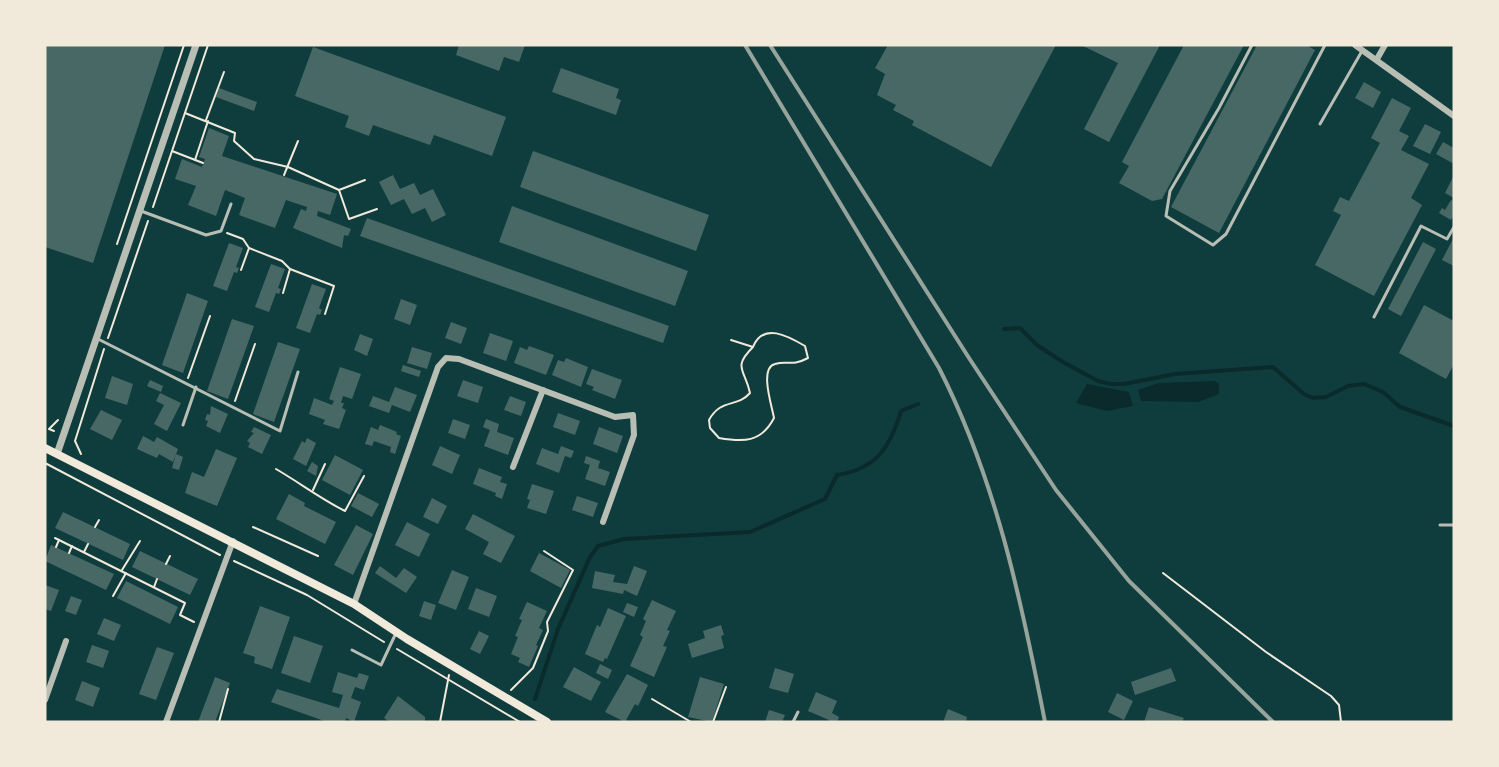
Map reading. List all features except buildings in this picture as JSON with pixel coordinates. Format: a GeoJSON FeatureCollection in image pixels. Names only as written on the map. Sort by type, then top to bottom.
{"type":"FeatureCollection","features":[{"type":"Feature","properties":{"kind":"main road"},"geometry":{"type":"LineString","coordinates":[[45,448],[354,604],[396,632],[547,722]]}},
{"type":"Feature","properties":{"kind":"street"},"geometry":{"type":"LineString","coordinates":[[57,454],[196,45]]}},
{"type":"Feature","properties":{"kind":"street"},"geometry":{"type":"LineString","coordinates":[[1355,45],[1454,116]]}},
{"type":"Feature","properties":{"kind":"street"},"geometry":{"type":"LineString","coordinates":[[1377,59],[1385,45]]}},
{"type":"Feature","properties":{"kind":"street"},"geometry":{"type":"LineString","coordinates":[[354,604],[438,367],[446,358],[459,359],[615,417],[633,415],[634,435],[603,522]]}},
{"type":"Feature","properties":{"kind":"street"},"geometry":{"type":"LineString","coordinates":[[513,467],[543,390]]}},
{"type":"Feature","properties":{"kind":"street"},"geometry":{"type":"LineString","coordinates":[[166,722],[232,541]]}},
{"type":"Feature","properties":{"kind":"street"},"geometry":{"type":"LineString","coordinates":[[45,700],[66,641]]}},
{"type":"Feature","properties":{"kind":"lane"},"geometry":{"type":"LineString","coordinates":[[1252,45],[1219,108],[1170,192],[1166,216],[1213,245],[1226,234],[1325,45]]}},
{"type":"Feature","properties":{"kind":"lane"},"geometry":{"type":"LineString","coordinates":[[1320,124],[1363,50]]}},
{"type":"Feature","properties":{"kind":"lane"},"geometry":{"type":"LineString","coordinates":[[141,212],[206,236],[221,231],[231,204]]}},
{"type":"Feature","properties":{"kind":"lane"},"geometry":{"type":"LineString","coordinates":[[1374,317],[1421,226],[1447,239],[1454,227]]}},
{"type":"Feature","properties":{"kind":"lane"},"geometry":{"type":"LineString","coordinates":[[97,338],[280,431],[298,372]]}},
{"type":"Feature","properties":{"kind":"lane"},"geometry":{"type":"LineString","coordinates":[[183,425],[196,387]]}},
{"type":"Feature","properties":{"kind":"lane"},"geometry":{"type":"LineString","coordinates":[[1440,525],[1454,525]]}},
{"type":"Feature","properties":{"kind":"lane"},"geometry":{"type":"LineString","coordinates":[[352,650],[381,664],[396,632]]}},
{"type":"Feature","properties":{"kind":"lane"},"geometry":{"type":"LineString","coordinates":[[793,722],[798,712]]}},
{"type":"Feature","properties":{"kind":"path"},"geometry":{"type":"LineString","coordinates":[[114,252],[184,45]]}},
{"type":"Feature","properties":{"kind":"path"},"geometry":{"type":"LineString","coordinates":[[75,441],[106,343],[208,45]]}},
{"type":"Feature","properties":{"kind":"path"},"geometry":{"type":"LineString","coordinates":[[195,160],[224,72]]}},
{"type":"Feature","properties":{"kind":"path"},"geometry":{"type":"LineString","coordinates":[[184,113],[235,133],[234,141],[254,159],[288,167],[318,183],[339,190],[365,180]]}},
{"type":"Feature","properties":{"kind":"path"},"geometry":{"type":"LineString","coordinates":[[284,176],[298,141]]}},
{"type":"Feature","properties":{"kind":"path"},"geometry":{"type":"LineString","coordinates":[[172,151],[203,163]]}},
{"type":"Feature","properties":{"kind":"path"},"geometry":{"type":"LineString","coordinates":[[316,187],[318,183]]}},
{"type":"Feature","properties":{"kind":"path"},"geometry":{"type":"LineString","coordinates":[[339,190],[349,219],[377,209]]}},
{"type":"Feature","properties":{"kind":"path"},"geometry":{"type":"LineString","coordinates":[[221,231],[243,239],[249,248],[282,261],[291,269],[334,286],[325,314]]}},
{"type":"Feature","properties":{"kind":"path"},"geometry":{"type":"LineString","coordinates":[[241,270],[249,248]]}},
{"type":"Feature","properties":{"kind":"path"},"geometry":{"type":"LineString","coordinates":[[283,293],[291,269]]}},
{"type":"Feature","properties":{"kind":"path"},"geometry":{"type":"LineString","coordinates":[[187,383],[210,316]]}},
{"type":"Feature","properties":{"kind":"path"},"geometry":{"type":"LineString","coordinates":[[762,334],[782,334],[805,346],[808,358],[798,364],[775,363],[769,368],[766,376],[774,418],[761,436],[748,441],[719,438],[710,428],[709,420],[714,410],[746,398],[750,393],[740,366],[741,359],[753,347],[756,339],[762,334]]}},
{"type":"Feature","properties":{"kind":"path"},"geometry":{"type":"LineString","coordinates":[[731,340],[753,347]]}},
{"type":"Feature","properties":{"kind":"path"},"geometry":{"type":"LineString","coordinates":[[233,407],[255,344]]}},
{"type":"Feature","properties":{"kind":"path"},"geometry":{"type":"LineString","coordinates":[[49,429],[58,421],[62,410]]}},
{"type":"Feature","properties":{"kind":"path"},"geometry":{"type":"LineString","coordinates":[[45,463],[81,482]]}},
{"type":"Feature","properties":{"kind":"path"},"geometry":{"type":"LineString","coordinates":[[313,490],[326,464]]}},
{"type":"Feature","properties":{"kind":"path"},"geometry":{"type":"LineString","coordinates":[[276,469],[313,490],[319,498],[345,511],[364,476]]}},
{"type":"Feature","properties":{"kind":"path"},"geometry":{"type":"LineString","coordinates":[[95,527],[99,520]]}},
{"type":"Feature","properties":{"kind":"path"},"geometry":{"type":"LineString","coordinates":[[253,527],[318,556]]}},
{"type":"Feature","properties":{"kind":"path"},"geometry":{"type":"LineString","coordinates":[[55,538],[185,603],[180,615],[194,622]]}},
{"type":"Feature","properties":{"kind":"path"},"geometry":{"type":"LineString","coordinates":[[56,547],[59,540]]}},
{"type":"Feature","properties":{"kind":"path"},"geometry":{"type":"LineString","coordinates":[[121,571],[140,541]]}},
{"type":"Feature","properties":{"kind":"path"},"geometry":{"type":"LineString","coordinates":[[83,560],[88,544]]}},
{"type":"Feature","properties":{"kind":"path"},"geometry":{"type":"LineString","coordinates":[[69,553],[72,546]]}},
{"type":"Feature","properties":{"kind":"path"},"geometry":{"type":"LineString","coordinates":[[506,697],[516,682],[532,668],[548,631],[547,622],[573,570],[544,551]]}},
{"type":"Feature","properties":{"kind":"path"},"geometry":{"type":"LineString","coordinates":[[166,564],[170,556]]}},
{"type":"Feature","properties":{"kind":"path"},"geometry":{"type":"LineString","coordinates":[[95,565],[98,559]]}},
{"type":"Feature","properties":{"kind":"path"},"geometry":{"type":"LineString","coordinates":[[107,571],[110,565]]}},
{"type":"Feature","properties":{"kind":"path"},"geometry":{"type":"LineString","coordinates":[[113,596],[126,573]]}},
{"type":"Feature","properties":{"kind":"path"},"geometry":{"type":"LineString","coordinates":[[1162,573],[1266,652],[1331,696],[1339,705],[1341,722]]}},
{"type":"Feature","properties":{"kind":"path"},"geometry":{"type":"LineString","coordinates":[[130,584],[134,577]]}},
{"type":"Feature","properties":{"kind":"path"},"geometry":{"type":"LineString","coordinates":[[154,595],[158,579]]}},
{"type":"Feature","properties":{"kind":"path"},"geometry":{"type":"LineString","coordinates":[[142,589],[145,583]]}},
{"type":"Feature","properties":{"kind":"path"},"geometry":{"type":"LineString","coordinates":[[164,600],[167,594]]}},
{"type":"Feature","properties":{"kind":"path"},"geometry":{"type":"LineString","coordinates":[[174,605],[177,599]]}},
{"type":"Feature","properties":{"kind":"path"},"geometry":{"type":"LineString","coordinates":[[369,633],[520,722]]}},
{"type":"Feature","properties":{"kind":"path"},"geometry":{"type":"LineString","coordinates":[[440,722],[451,665]]}},
{"type":"Feature","properties":{"kind":"path"},"geometry":{"type":"LineString","coordinates":[[713,722],[726,687]]}},
{"type":"Feature","properties":{"kind":"path"},"geometry":{"type":"LineString","coordinates":[[219,722],[228,689]]}},
{"type":"Feature","properties":{"kind":"path"},"geometry":{"type":"LineString","coordinates":[[652,699],[691,722]]}},
{"type":"Feature","properties":{"kind":"water"},"geometry":{"type":"Polygon","coordinates":[[[1215,381],[1219,384],[1219,394],[1198,402],[1141,401],[1138,390],[1159,383],[1215,381]]]}},
{"type":"Feature","properties":{"kind":"water"},"geometry":{"type":"Polygon","coordinates":[[[1087,384],[1129,392],[1133,406],[1107,411],[1076,403],[1087,384]]]}},
{"type":"Feature","properties":{"kind":"waterway"},"geometry":{"type":"LineString","coordinates":[[1004,329],[1020,328],[1037,345],[1063,362],[1098,381],[1111,384],[1124,384],[1175,374],[1273,367],[1304,394],[1313,398],[1326,397],[1348,386],[1364,384],[1383,392],[1400,407],[1454,426]]}},
{"type":"Feature","properties":{"kind":"waterway"},"geometry":{"type":"LineString","coordinates":[[535,699],[558,629],[590,557],[598,546],[624,539],[750,532],[825,499],[837,475],[862,468],[872,462],[892,435],[901,411],[918,404]]}},
{"type":"Feature","properties":{"kind":"railway"},"geometry":{"type":"LineString","coordinates":[[745,45],[939,368],[959,410],[976,453],[1004,541],[1016,585],[1045,722]]}},
{"type":"Feature","properties":{"kind":"railway"},"geometry":{"type":"LineString","coordinates":[[770,45],[969,358],[1056,490],[1129,581],[1273,722]]}}]}
